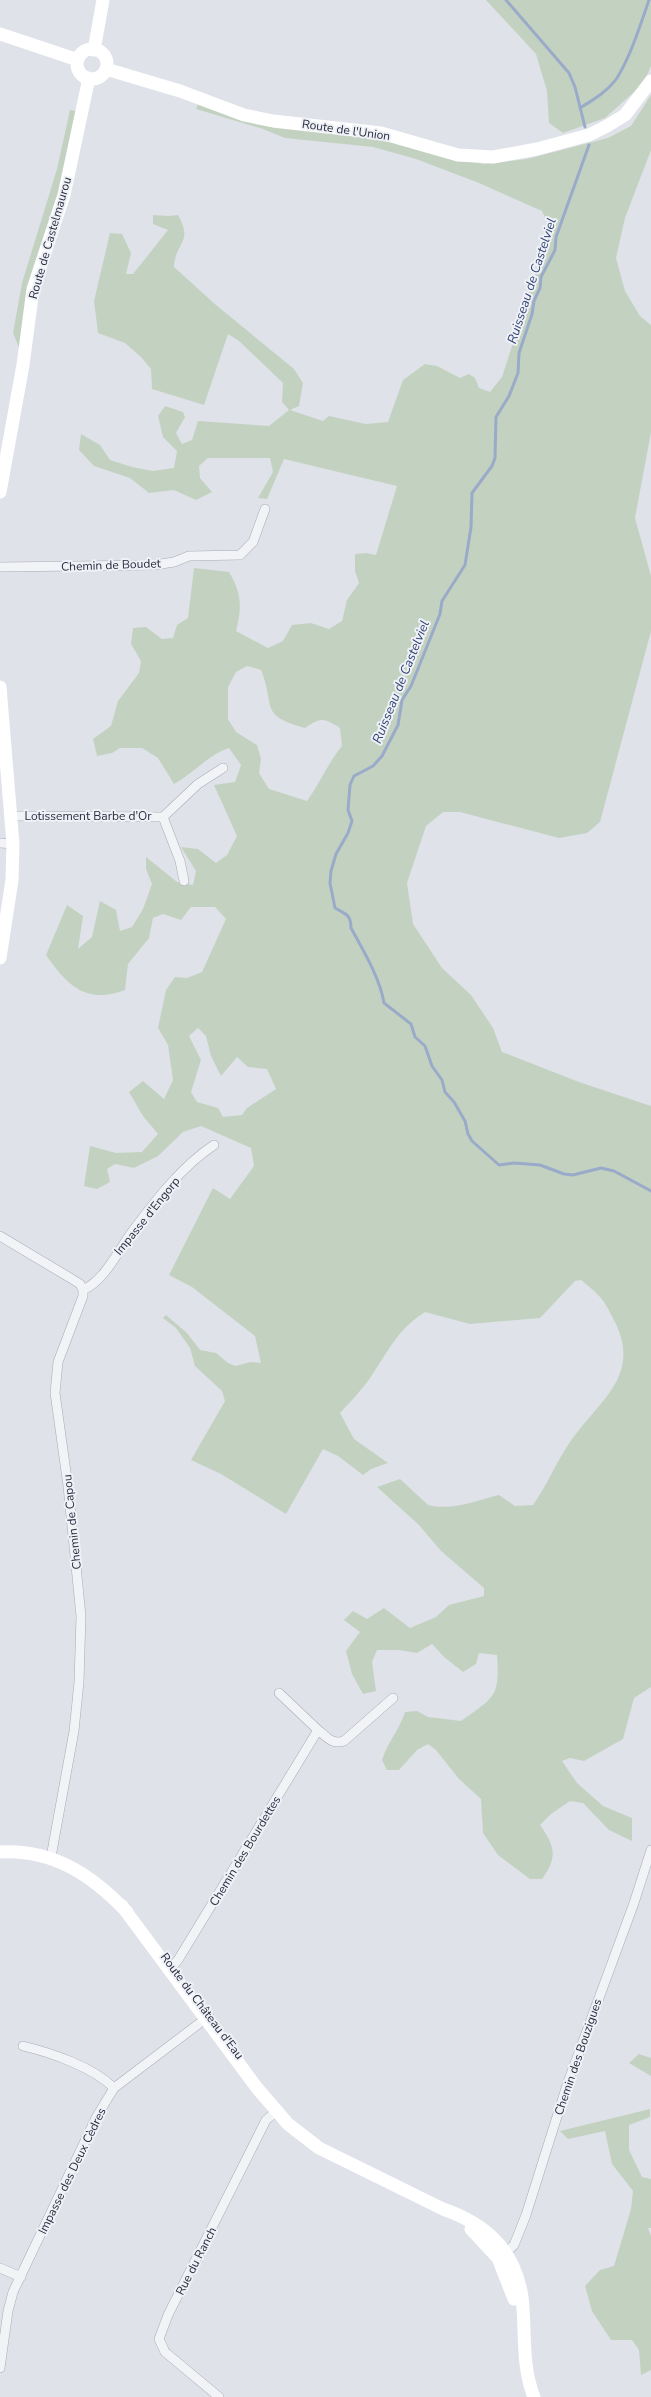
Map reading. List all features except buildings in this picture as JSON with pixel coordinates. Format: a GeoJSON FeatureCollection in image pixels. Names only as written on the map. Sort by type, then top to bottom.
{"type":"FeatureCollection","features":[{"type":"Feature","properties":{"kind":"street"},"geometry":{"type":"LineString","coordinates":[[94,50],[103,0]]}},
{"type":"Feature","properties":{"kind":"street"},"geometry":{"type":"LineString","coordinates":[[0,34],[78,60]]}},
{"type":"Feature","properties":{"kind":"street"},"geometry":{"type":"LineString","coordinates":[[94,50],[99,51],[106,59],[106,69],[99,77],[89,78],[81,74],[78,60],[84,52],[94,50]]}},
{"type":"Feature","properties":{"kind":"street","name":"Route de l'Union"},"geometry":{"type":"LineString","coordinates":[[106,69],[180,91],[244,115],[273,121],[381,133],[458,155],[494,157],[512,155],[588,135],[625,115],[651,81]]}},
{"type":"Feature","properties":{"kind":"street","name":"Route de Castelmaurou"},"geometry":{"type":"LineString","coordinates":[[0,492],[23,365],[33,289],[64,195],[89,78]]}},
{"type":"Feature","properties":{"kind":"street","name":"Chemin de Boudet"},"geometry":{"type":"LineString","coordinates":[[0,567],[155,565],[174,562],[189,556],[236,555],[247,550],[253,542],[265,509]]}},
{"type":"Feature","properties":{"kind":"street"},"geometry":{"type":"LineString","coordinates":[[0,687],[13,816],[12,880],[0,958]]}},
{"type":"Feature","properties":{"kind":"street","name":"Lotissement Barbe d'Or"},"geometry":{"type":"LineString","coordinates":[[13,816],[163,817],[198,784],[223,768]]}},
{"type":"Feature","properties":{"kind":"street","name":"Lotissement Barbe d'Or"},"geometry":{"type":"LineString","coordinates":[[163,817],[180,861],[184,881]]}},
{"type":"Feature","properties":{"kind":"street"},"geometry":{"type":"LineString","coordinates":[[0,843],[13,844]]}},
{"type":"Feature","properties":{"kind":"street","name":"Impasse d'Engorp"},"geometry":{"type":"LineString","coordinates":[[83,1290],[98,1280],[139,1222],[167,1189],[199,1155],[214,1145]]}},
{"type":"Feature","properties":{"kind":"street"},"geometry":{"type":"LineString","coordinates":[[0,1236],[80,1284],[83,1290]]}},
{"type":"Feature","properties":{"kind":"street","name":"Chemin de Capou"},"geometry":{"type":"LineString","coordinates":[[51,1857],[74,1731],[79,1682],[81,1616],[68,1486],[56,1410],[56,1376],[63,1347],[80,1307],[83,1290]]}},
{"type":"Feature","properties":{"kind":"street"},"geometry":{"type":"LineString","coordinates":[[279,1693],[333,1742],[344,1741],[393,1698]]}},
{"type":"Feature","properties":{"kind":"street","name":"Chemin des Bourdettes"},"geometry":{"type":"LineString","coordinates":[[171,1968],[178,1960],[318,1730]]}},
{"type":"Feature","properties":{"kind":"street","name":"Chemin des Bouzigues"},"geometry":{"type":"LineString","coordinates":[[502,2256],[514,2245],[526,2215],[567,2085],[634,1902],[651,1850]]}},
{"type":"Feature","properties":{"kind":"street","name":"Route du Château d'Eau"},"geometry":{"type":"LineString","coordinates":[[0,1852],[24,1852],[51,1857],[94,1880],[143,1928],[277,2111],[297,2132],[319,2148],[443,2209],[474,2232],[502,2256],[513,2292],[522,2336],[525,2365],[534,2397]]}},
{"type":"Feature","properties":{"kind":"street","name":"Impasse des Deux Cèdres"},"geometry":{"type":"LineString","coordinates":[[0,2368],[8,2311],[13,2292],[97,2116],[114,2088],[207,2017]]}},
{"type":"Feature","properties":{"kind":"street"},"geometry":{"type":"LineString","coordinates":[[23,2046],[47,2051],[104,2078],[114,2088]]}},
{"type":"Feature","properties":{"kind":"street","name":"Rue du Ranch"},"geometry":{"type":"LineString","coordinates":[[219,2397],[165,2352],[159,2339],[168,2315],[266,2120],[277,2111]]}},
{"type":"Feature","properties":{"kind":"street"},"geometry":{"type":"LineString","coordinates":[[0,2268],[21,2277]]}},
{"type":"Feature","properties":{"kind":"green space"},"geometry":{"type":"Polygon","coordinates":[[[486,0],[651,0],[651,66],[643,84],[605,118],[563,133],[549,123],[547,91],[536,54],[486,0]]]}},
{"type":"Feature","properties":{"kind":"green space"},"geometry":{"type":"Polygon","coordinates":[[[651,95],[651,150],[625,218],[616,258],[625,291],[640,316],[651,325],[651,432],[635,518],[651,576],[651,631],[600,822],[587,833],[559,838],[460,812],[443,812],[426,826],[407,883],[413,924],[442,968],[471,995],[493,1028],[502,1052],[579,1082],[651,1106],[651,1687],[634,1698],[623,1739],[584,1761],[570,1758],[562,1761],[577,1783],[603,1806],[632,1818],[632,1841],[609,1830],[583,1803],[570,1801],[551,1814],[540,1825],[549,1839],[553,1852],[551,1864],[542,1879],[530,1879],[498,1855],[483,1833],[481,1799],[459,1779],[436,1750],[428,1744],[417,1750],[399,1770],[387,1770],[382,1760],[405,1712],[417,1711],[428,1717],[461,1721],[488,1701],[496,1688],[498,1669],[497,1655],[479,1653],[476,1664],[463,1672],[444,1657],[432,1644],[417,1653],[399,1650],[377,1650],[372,1662],[376,1691],[363,1694],[352,1674],[346,1651],[360,1632],[344,1620],[353,1611],[367,1619],[384,1608],[410,1628],[436,1617],[449,1605],[484,1596],[484,1588],[441,1551],[419,1525],[377,1487],[400,1479],[428,1505],[437,1507],[455,1506],[499,1495],[515,1506],[533,1505],[572,1439],[605,1398],[614,1385],[620,1372],[623,1357],[622,1341],[610,1312],[597,1294],[581,1280],[575,1281],[540,1318],[470,1324],[425,1312],[401,1333],[365,1385],[340,1413],[354,1439],[388,1463],[371,1469],[363,1475],[338,1456],[323,1449],[286,1514],[221,1474],[191,1460],[225,1401],[222,1391],[195,1366],[190,1348],[176,1328],[163,1318],[166,1315],[187,1333],[200,1350],[216,1353],[228,1363],[236,1366],[250,1362],[261,1363],[255,1336],[192,1287],[169,1275],[213,1188],[230,1199],[254,1166],[251,1148],[201,1126],[183,1132],[158,1156],[134,1168],[115,1164],[107,1169],[110,1182],[97,1189],[84,1186],[90,1146],[116,1153],[142,1152],[158,1134],[143,1116],[129,1092],[143,1081],[164,1099],[173,1080],[168,1045],[158,1028],[166,990],[175,977],[187,978],[202,972],[226,919],[215,907],[191,907],[181,920],[163,914],[153,918],[149,938],[128,964],[125,990],[111,994],[99,995],[88,993],[79,989],[62,975],[46,955],[67,905],[83,916],[78,949],[92,937],[100,901],[116,910],[120,931],[132,927],[143,909],[152,884],[146,869],[146,857],[177,882],[193,885],[196,871],[181,847],[198,849],[216,863],[227,855],[237,836],[214,785],[235,782],[241,765],[229,748],[214,755],[174,784],[158,758],[142,748],[120,748],[112,753],[97,756],[93,739],[111,726],[118,701],[139,673],[141,661],[131,644],[133,628],[146,627],[162,639],[173,638],[177,625],[188,618],[194,568],[229,572],[239,594],[240,601],[236,631],[268,648],[283,641],[292,625],[311,623],[329,629],[342,621],[347,600],[359,583],[355,571],[355,554],[366,553],[376,555],[397,486],[284,459],[267,499],[258,498],[273,472],[270,458],[208,458],[199,466],[200,478],[212,492],[196,500],[174,490],[149,493],[130,478],[94,466],[79,450],[81,434],[100,445],[110,460],[132,467],[153,471],[174,468],[177,451],[163,437],[158,416],[165,406],[183,412],[185,417],[176,433],[182,444],[192,440],[198,421],[269,426],[289,410],[282,402],[283,383],[239,341],[228,334],[204,405],[152,389],[151,369],[141,357],[125,343],[98,333],[94,301],[110,233],[122,234],[131,253],[126,274],[133,274],[168,230],[153,224],[153,215],[178,215],[184,231],[184,237],[177,252],[174,267],[216,305],[294,369],[303,383],[299,406],[290,410],[323,421],[329,416],[366,424],[388,422],[403,380],[425,364],[437,366],[460,378],[469,374],[475,378],[479,388],[490,392],[502,377],[550,228],[542,211],[479,183],[416,159],[373,147],[285,138],[263,129],[196,109],[198,104],[353,132],[461,160],[484,164],[527,159],[608,138],[631,126],[651,95]],[[247,666],[236,672],[228,687],[228,719],[236,732],[257,745],[261,759],[259,773],[269,789],[307,801],[332,759],[342,746],[340,728],[330,722],[322,720],[305,728],[280,719],[274,714],[271,708],[261,670],[247,666]],[[198,1028],[189,1036],[201,1060],[191,1092],[197,1102],[218,1108],[223,1117],[242,1115],[247,1108],[276,1089],[267,1069],[248,1067],[237,1057],[221,1076],[211,1056],[206,1036],[198,1028]]]}},
{"type":"Feature","properties":{"kind":"green space"},"geometry":{"type":"Polygon","coordinates":[[[70,110],[76,111],[63,179],[20,350],[13,333],[22,283],[57,169],[70,110]]]}},
{"type":"Feature","properties":{"kind":"green space"},"geometry":{"type":"Polygon","coordinates":[[[639,2054],[651,2058],[651,2076],[629,2063],[639,2054]]]}},
{"type":"Feature","properties":{"kind":"green space"},"geometry":{"type":"Polygon","coordinates":[[[650,2109],[650,2117],[629,2125],[629,2150],[642,2177],[651,2179],[651,2228],[648,2228],[651,2236],[651,2370],[641,2375],[639,2350],[632,2340],[611,2340],[592,2311],[585,2286],[600,2270],[614,2266],[631,2209],[633,2191],[612,2164],[605,2131],[568,2139],[560,2131],[650,2109]]]}},
{"type":"Feature","properties":{"kind":"waterway","name":"Ruisseau de Castelviel"},"geometry":{"type":"LineString","coordinates":[[506,0],[569,73],[575,87],[585,127]]}},
{"type":"Feature","properties":{"kind":"waterway","name":"Ruisseau de Castelviel"},"geometry":{"type":"LineString","coordinates":[[580,108],[605,91],[617,78],[631,50],[649,0]]}},
{"type":"Feature","properties":{"kind":"waterway","name":"Ruisseau de Castelviel"},"geometry":{"type":"LineString","coordinates":[[589,145],[556,237],[555,250],[541,277],[540,288],[534,301],[532,314],[519,353],[518,373],[509,396],[496,417],[495,458],[492,466],[472,493],[471,527],[465,565],[442,601],[440,614],[411,686],[402,700],[398,725],[382,756],[373,766],[354,776],[350,785],[348,810],[352,821],[348,833],[336,854],[331,871],[330,883],[335,908],[349,918],[351,928],[375,974],[384,1003],[411,1024],[415,1037],[425,1046],[432,1066],[442,1080],[445,1092],[454,1102],[465,1121],[468,1134],[472,1141],[499,1165],[514,1163],[540,1165],[564,1174],[573,1175],[601,1168],[614,1171],[651,1191]]}}]}
